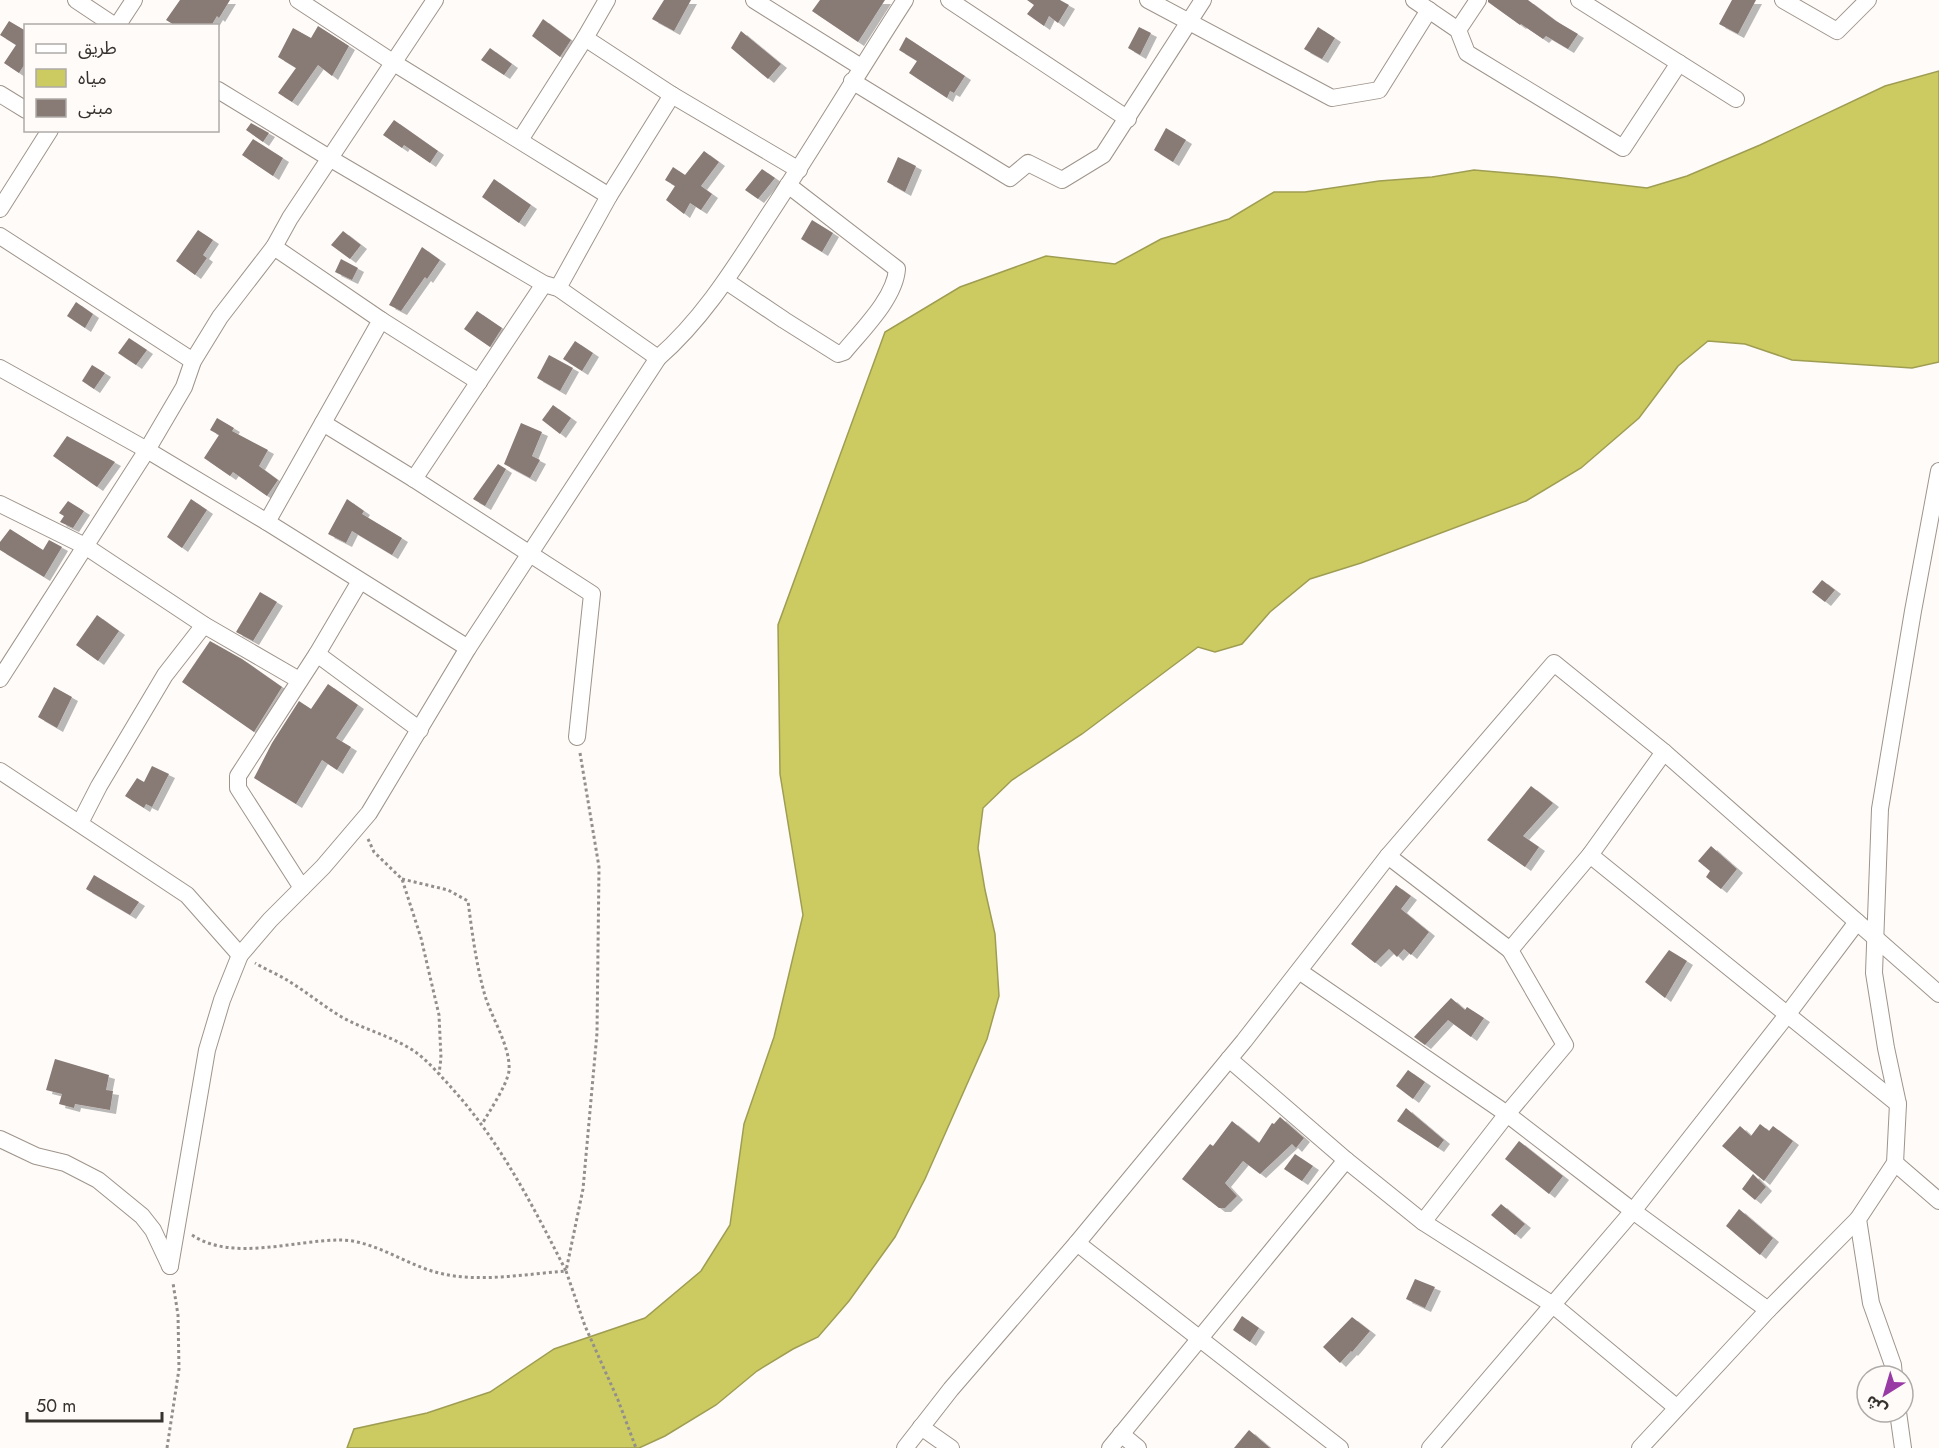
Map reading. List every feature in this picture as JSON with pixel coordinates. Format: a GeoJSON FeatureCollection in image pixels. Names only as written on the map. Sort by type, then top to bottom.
{"type":"FeatureCollection","features":[{"type":"Feature","properties":{"kind":"street"},"geometry":{"type":"LineString","coordinates":[[76,0],[113,24]]}},
{"type":"Feature","properties":{"kind":"street"},"geometry":{"type":"LineString","coordinates":[[117,24],[134,0]]}},
{"type":"Feature","properties":{"kind":"street"},"geometry":{"type":"LineString","coordinates":[[298,0],[394,63],[609,196]]}},
{"type":"Feature","properties":{"kind":"street"},"geometry":{"type":"LineString","coordinates":[[0,679],[147,450],[184,387],[193,361],[220,317],[274,247],[290,218],[435,0]]}},
{"type":"Feature","properties":{"kind":"street"},"geometry":{"type":"LineString","coordinates":[[520,140],[607,0]]}},
{"type":"Feature","properties":{"kind":"street"},"geometry":{"type":"LineString","coordinates":[[754,0],[857,74],[1010,178],[1028,163],[1062,180],[1103,155],[1203,0]]}},
{"type":"Feature","properties":{"kind":"street"},"geometry":{"type":"LineString","coordinates":[[170,1266],[207,1050],[222,1000],[240,955],[369,813],[468,648],[658,358],[688,331],[726,280],[799,170],[905,0]]}},
{"type":"Feature","properties":{"kind":"street"},"geometry":{"type":"LineString","coordinates":[[949,0],[1128,119]]}},
{"type":"Feature","properties":{"kind":"street"},"geometry":{"type":"LineString","coordinates":[[1149,0],[1332,98],[1379,90],[1429,10]]}},
{"type":"Feature","properties":{"kind":"street"},"geometry":{"type":"LineString","coordinates":[[1414,0],[1458,30],[1467,53],[1623,148],[1679,63]]}},
{"type":"Feature","properties":{"kind":"street"},"geometry":{"type":"LineString","coordinates":[[1458,30],[1478,0]]}},
{"type":"Feature","properties":{"kind":"street"},"geometry":{"type":"LineString","coordinates":[[1580,0],[1736,99]]}},
{"type":"Feature","properties":{"kind":"street"},"geometry":{"type":"LineString","coordinates":[[1783,0],[1837,31],[1868,0]]}},
{"type":"Feature","properties":{"kind":"street"},"geometry":{"type":"LineString","coordinates":[[585,38],[672,95],[799,170]]}},
{"type":"Feature","properties":{"kind":"street"},"geometry":{"type":"LineString","coordinates":[[219,91],[331,159],[551,286],[658,358]]}},
{"type":"Feature","properties":{"kind":"street"},"geometry":{"type":"LineString","coordinates":[[0,94],[24,110]]}},
{"type":"Feature","properties":{"kind":"street"},"geometry":{"type":"LineString","coordinates":[[414,479],[479,382],[551,286],[672,95]]}},
{"type":"Feature","properties":{"kind":"street"},"geometry":{"type":"LineString","coordinates":[[0,209],[49,132]]}},
{"type":"Feature","properties":{"kind":"street"},"geometry":{"type":"LineString","coordinates":[[726,280],[838,354],[844,352],[881,308],[897,276],[897,269],[788,185]]}},
{"type":"Feature","properties":{"kind":"street"},"geometry":{"type":"LineString","coordinates":[[0,236],[193,361]]}},
{"type":"Feature","properties":{"kind":"street"},"geometry":{"type":"LineString","coordinates":[[274,247],[381,320],[479,382]]}},
{"type":"Feature","properties":{"kind":"street"},"geometry":{"type":"LineString","coordinates":[[267,522],[381,320]]}},
{"type":"Feature","properties":{"kind":"street"},"geometry":{"type":"LineString","coordinates":[[0,368],[147,450],[468,648]]}},
{"type":"Feature","properties":{"kind":"street"},"geometry":{"type":"LineString","coordinates":[[323,423],[592,594],[577,737]]}},
{"type":"Feature","properties":{"kind":"street"},"geometry":{"type":"LineString","coordinates":[[1640,1448],[1768,1310],[1858,1219],[1895,1163],[1898,1104],[1874,973],[1880,809],[1939,471]]}},
{"type":"Feature","properties":{"kind":"street"},"geometry":{"type":"LineString","coordinates":[[0,504],[85,546],[204,625],[299,680]]}},
{"type":"Feature","properties":{"kind":"street"},"geometry":{"type":"LineString","coordinates":[[302,888],[238,788],[238,776],[360,581]]}},
{"type":"Feature","properties":{"kind":"street"},"geometry":{"type":"LineString","coordinates":[[80,823],[99,786],[165,675],[204,625]]}},
{"type":"Feature","properties":{"kind":"street"},"geometry":{"type":"LineString","coordinates":[[316,654],[420,730]]}},
{"type":"Feature","properties":{"kind":"street"},"geometry":{"type":"LineString","coordinates":[[904,1448],[1229,1059],[1388,856],[1554,663],[1664,752],[1939,994]]}},
{"type":"Feature","properties":{"kind":"street"},"geometry":{"type":"LineString","coordinates":[[1510,950],[1590,855],[1664,752]]}},
{"type":"Feature","properties":{"kind":"street"},"geometry":{"type":"LineString","coordinates":[[0,771],[188,895],[240,955]]}},
{"type":"Feature","properties":{"kind":"street"},"geometry":{"type":"LineString","coordinates":[[1590,855],[1898,1104]]}},
{"type":"Feature","properties":{"kind":"street"},"geometry":{"type":"LineString","coordinates":[[1388,856],[1510,950],[1565,1045],[1507,1114],[1423,1222]]}},
{"type":"Feature","properties":{"kind":"street"},"geometry":{"type":"LineString","coordinates":[[1430,1448],[1633,1211],[1857,922]]}},
{"type":"Feature","properties":{"kind":"street"},"geometry":{"type":"LineString","coordinates":[[1299,971],[1507,1114],[1633,1211],[1768,1310]]}},
{"type":"Feature","properties":{"kind":"street"},"geometry":{"type":"LineString","coordinates":[[1229,1059],[1346,1160],[1423,1222],[1553,1305],[1676,1407]]}},
{"type":"Feature","properties":{"kind":"street"},"geometry":{"type":"LineString","coordinates":[[0,1139],[36,1156],[65,1163],[98,1180],[142,1216],[153,1230],[170,1266]]}},
{"type":"Feature","properties":{"kind":"street"},"geometry":{"type":"LineString","coordinates":[[1110,1448],[1346,1160]]}},
{"type":"Feature","properties":{"kind":"street"},"geometry":{"type":"LineString","coordinates":[[1895,1163],[1939,1201]]}},
{"type":"Feature","properties":{"kind":"street"},"geometry":{"type":"LineString","coordinates":[[1858,1219],[1871,1303],[1893,1364]]}},
{"type":"Feature","properties":{"kind":"street"},"geometry":{"type":"LineString","coordinates":[[1077,1243],[1340,1448]]}},
{"type":"Feature","properties":{"kind":"street"},"geometry":{"type":"LineString","coordinates":[[1900,1424],[1903,1448]]}},
{"type":"Feature","properties":{"kind":"street"},"geometry":{"type":"LineString","coordinates":[[921,1427],[951,1448]]}},
{"type":"Feature","properties":{"kind":"street"},"geometry":{"type":"LineString","coordinates":[[1121,1434],[1138,1448]]}},
{"type":"Feature","properties":{"kind":"path"},"geometry":{"type":"LineString","coordinates":[[566,1271],[583,1189],[598,1002],[599,867],[577,737]]}},
{"type":"Feature","properties":{"kind":"path"},"geometry":{"type":"LineString","coordinates":[[369,813],[368,838],[374,852],[402,879],[421,938],[439,1015],[441,1058],[439,1074]]}},
{"type":"Feature","properties":{"kind":"path"},"geometry":{"type":"LineString","coordinates":[[402,879],[448,890],[468,901],[484,994],[504,1043],[508,1071],[498,1097],[482,1124]]}},
{"type":"Feature","properties":{"kind":"path"},"geometry":{"type":"LineString","coordinates":[[240,955],[286,979],[340,1016],[387,1035],[416,1052],[439,1074],[482,1124],[535,1210],[566,1271],[585,1326],[618,1400],[636,1448]]}},
{"type":"Feature","properties":{"kind":"path"},"geometry":{"type":"LineString","coordinates":[[176,1224],[198,1239],[239,1248],[342,1240],[362,1244],[438,1273],[467,1278],[566,1271]]}},
{"type":"Feature","properties":{"kind":"path"},"geometry":{"type":"LineString","coordinates":[[167,1448],[179,1369],[178,1315],[170,1266]]}},
{"type":"Feature","properties":{"kind":"water"},"geometry":{"type":"Polygon","coordinates":[[[1939,71],[1939,362],[1912,368],[1792,360],[1745,344],[1708,341],[1678,366],[1639,418],[1581,468],[1526,501],[1361,563],[1310,579],[1270,612],[1242,644],[1215,652],[1198,647],[1082,734],[1012,780],[983,808],[978,848],[995,934],[999,996],[987,1039],[925,1179],[895,1237],[849,1301],[818,1337],[757,1371],[716,1405],[665,1436],[639,1448],[347,1448],[354,1429],[427,1413],[490,1392],[554,1349],[645,1318],[701,1271],[730,1225],[744,1124],[774,1037],[803,915],[780,774],[778,625],[885,332],[960,287],[1046,256],[1115,264],[1161,239],[1229,219],[1274,192],[1305,192],[1474,170],[1647,188],[1687,176],[1760,145],[1885,86],[1939,71]]]}},
{"type":"Feature","properties":{"kind":"building"},"geometry":{"type":"Polygon","coordinates":[[[180,0],[230,0],[219,18],[217,16],[212,24],[173,24],[166,20],[180,0]]]}},
{"type":"Feature","properties":{"kind":"building"},"geometry":{"type":"Polygon","coordinates":[[[664,0],[691,0],[674,31],[652,19],[664,0]]]}},
{"type":"Feature","properties":{"kind":"building"},"geometry":{"type":"Polygon","coordinates":[[[820,0],[885,0],[858,42],[812,11],[820,0]]]}},
{"type":"Feature","properties":{"kind":"building"},"geometry":{"type":"Polygon","coordinates":[[[1027,0],[1060,0],[1069,5],[1058,23],[1049,16],[1044,26],[1027,14],[1034,5],[1027,0]]]}},
{"type":"Feature","properties":{"kind":"building"},"geometry":{"type":"Polygon","coordinates":[[[1488,0],[1528,0],[1578,34],[1568,49],[1546,36],[1543,39],[1520,25],[1488,0]]]}},
{"type":"Feature","properties":{"kind":"building"},"geometry":{"type":"Polygon","coordinates":[[[1732,0],[1756,0],[1738,34],[1719,24],[1732,0]]]}},
{"type":"Feature","properties":{"kind":"building"},"geometry":{"type":"Polygon","coordinates":[[[543,19],[571,40],[560,57],[532,36],[543,19]]]}},
{"type":"Feature","properties":{"kind":"building"},"geometry":{"type":"Polygon","coordinates":[[[9,21],[24,30],[24,65],[19,73],[4,63],[16,45],[0,35],[9,21]]]}},
{"type":"Feature","properties":{"kind":"building"},"geometry":{"type":"Polygon","coordinates":[[[318,26],[349,46],[332,76],[318,65],[292,102],[278,93],[296,68],[278,57],[293,28],[311,38],[318,26]]]}},
{"type":"Feature","properties":{"kind":"building"},"geometry":{"type":"Polygon","coordinates":[[[1139,27],[1151,33],[1140,55],[1128,48],[1139,27]]]}},
{"type":"Feature","properties":{"kind":"building"},"geometry":{"type":"Polygon","coordinates":[[[1318,27],[1335,38],[1322,59],[1304,49],[1318,27]]]}},
{"type":"Feature","properties":{"kind":"building"},"geometry":{"type":"Polygon","coordinates":[[[741,31],[781,64],[768,79],[731,48],[741,31]]]}},
{"type":"Feature","properties":{"kind":"building"},"geometry":{"type":"Polygon","coordinates":[[[906,37],[965,76],[954,93],[950,91],[947,98],[909,73],[917,61],[899,50],[906,37]]]}},
{"type":"Feature","properties":{"kind":"building"},"geometry":{"type":"Polygon","coordinates":[[[490,48],[512,64],[504,75],[481,60],[490,48]]]}},
{"type":"Feature","properties":{"kind":"building"},"geometry":{"type":"Polygon","coordinates":[[[394,120],[438,151],[430,163],[404,145],[402,148],[383,135],[394,120]]]}},
{"type":"Feature","properties":{"kind":"building"},"geometry":{"type":"Polygon","coordinates":[[[251,123],[269,133],[263,142],[246,130],[251,123]]]}},
{"type":"Feature","properties":{"kind":"building"},"geometry":{"type":"Polygon","coordinates":[[[1166,128],[1186,140],[1173,162],[1154,150],[1166,128]]]}},
{"type":"Feature","properties":{"kind":"building"},"geometry":{"type":"Polygon","coordinates":[[[253,139],[283,158],[273,176],[242,155],[253,139]]]}},
{"type":"Feature","properties":{"kind":"building"},"geometry":{"type":"Polygon","coordinates":[[[704,151],[719,162],[701,186],[712,194],[701,210],[690,203],[684,214],[666,200],[675,186],[665,180],[673,167],[685,175],[704,151]]]}},
{"type":"Feature","properties":{"kind":"building"},"geometry":{"type":"Polygon","coordinates":[[[898,157],[916,166],[905,192],[887,182],[898,157]]]}},
{"type":"Feature","properties":{"kind":"building"},"geometry":{"type":"Polygon","coordinates":[[[762,169],[775,178],[758,199],[745,190],[762,169]]]}},
{"type":"Feature","properties":{"kind":"building"},"geometry":{"type":"Polygon","coordinates":[[[494,179],[531,205],[519,223],[482,197],[494,179]]]}},
{"type":"Feature","properties":{"kind":"building"},"geometry":{"type":"Polygon","coordinates":[[[812,220],[833,233],[822,252],[801,239],[812,220]]]}},
{"type":"Feature","properties":{"kind":"building"},"geometry":{"type":"Polygon","coordinates":[[[198,230],[213,240],[203,255],[207,258],[195,275],[176,261],[198,230]]]}},
{"type":"Feature","properties":{"kind":"building"},"geometry":{"type":"Polygon","coordinates":[[[343,231],[361,245],[350,259],[331,245],[343,231]]]}},
{"type":"Feature","properties":{"kind":"building"},"geometry":{"type":"Polygon","coordinates":[[[422,247],[440,260],[401,311],[389,305],[422,247]]]}},
{"type":"Feature","properties":{"kind":"building"},"geometry":{"type":"Polygon","coordinates":[[[341,259],[358,268],[352,280],[335,272],[341,259]]]}},
{"type":"Feature","properties":{"kind":"building"},"geometry":{"type":"Polygon","coordinates":[[[76,302],[93,314],[85,328],[67,316],[76,302]]]}},
{"type":"Feature","properties":{"kind":"building"},"geometry":{"type":"Polygon","coordinates":[[[477,311],[502,328],[490,347],[464,329],[477,311]]]}},
{"type":"Feature","properties":{"kind":"building"},"geometry":{"type":"Polygon","coordinates":[[[129,338],[147,350],[136,365],[118,353],[129,338]]]}},
{"type":"Feature","properties":{"kind":"building"},"geometry":{"type":"Polygon","coordinates":[[[575,341],[593,353],[582,371],[563,359],[575,341]]]}},
{"type":"Feature","properties":{"kind":"building"},"geometry":{"type":"Polygon","coordinates":[[[549,355],[573,368],[560,391],[537,378],[549,355]]]}},
{"type":"Feature","properties":{"kind":"building"},"geometry":{"type":"Polygon","coordinates":[[[92,365],[105,373],[94,389],[82,381],[92,365]]]}},
{"type":"Feature","properties":{"kind":"building"},"geometry":{"type":"Polygon","coordinates":[[[553,405],[571,418],[560,434],[542,420],[553,405]]]}},
{"type":"Feature","properties":{"kind":"building"},"geometry":{"type":"Polygon","coordinates":[[[217,418],[234,428],[232,431],[268,450],[259,466],[278,480],[267,496],[233,472],[230,476],[204,458],[219,435],[210,430],[217,418]]]}},
{"type":"Feature","properties":{"kind":"building"},"geometry":{"type":"Polygon","coordinates":[[[521,423],[542,432],[532,456],[540,460],[530,478],[504,464],[521,423]]]}},
{"type":"Feature","properties":{"kind":"building"},"geometry":{"type":"Polygon","coordinates":[[[67,436],[115,462],[97,487],[53,456],[67,436]]]}},
{"type":"Feature","properties":{"kind":"building"},"geometry":{"type":"Polygon","coordinates":[[[498,464],[506,469],[485,506],[473,499],[498,464]]]}},
{"type":"Feature","properties":{"kind":"building"},"geometry":{"type":"Polygon","coordinates":[[[191,499],[207,510],[182,548],[167,537],[191,499]]]}},
{"type":"Feature","properties":{"kind":"building"},"geometry":{"type":"Polygon","coordinates":[[[347,499],[364,511],[362,514],[402,538],[392,555],[352,531],[346,543],[328,534],[347,499]]]}},
{"type":"Feature","properties":{"kind":"building"},"geometry":{"type":"Polygon","coordinates":[[[68,501],[84,511],[73,528],[60,522],[64,516],[59,513],[68,501]]]}},
{"type":"Feature","properties":{"kind":"building"},"geometry":{"type":"Polygon","coordinates":[[[10,529],[43,550],[49,540],[62,547],[44,577],[0,550],[0,542],[10,529]]]}},
{"type":"Feature","properties":{"kind":"building"},"geometry":{"type":"Polygon","coordinates":[[[1822,580],[1835,590],[1825,602],[1812,592],[1822,580]]]}},
{"type":"Feature","properties":{"kind":"building"},"geometry":{"type":"Polygon","coordinates":[[[260,592],[277,602],[253,641],[236,632],[260,592]]]}},
{"type":"Feature","properties":{"kind":"building"},"geometry":{"type":"Polygon","coordinates":[[[97,615],[119,631],[98,661],[76,645],[97,615]]]}},
{"type":"Feature","properties":{"kind":"building"},"geometry":{"type":"Polygon","coordinates":[[[210,641],[242,659],[282,687],[254,732],[182,682],[210,641]]]}},
{"type":"Feature","properties":{"kind":"building"},"geometry":{"type":"Polygon","coordinates":[[[328,684],[358,705],[336,738],[351,747],[337,770],[322,760],[296,804],[254,778],[272,743],[299,701],[311,709],[328,684]]]}},
{"type":"Feature","properties":{"kind":"building"},"geometry":{"type":"Polygon","coordinates":[[[54,687],[72,697],[57,728],[38,717],[54,687]]]}},
{"type":"Feature","properties":{"kind":"building"},"geometry":{"type":"Polygon","coordinates":[[[152,766],[169,774],[152,807],[146,804],[144,808],[125,796],[137,778],[144,782],[152,766]]]}},
{"type":"Feature","properties":{"kind":"building"},"geometry":{"type":"Polygon","coordinates":[[[1531,786],[1553,803],[1523,836],[1539,847],[1525,867],[1487,840],[1531,786]]]}},
{"type":"Feature","properties":{"kind":"building"},"geometry":{"type":"Polygon","coordinates":[[[1711,846],[1737,869],[1721,889],[1706,877],[1710,871],[1698,861],[1711,846]]]}},
{"type":"Feature","properties":{"kind":"building"},"geometry":{"type":"Polygon","coordinates":[[[94,875],[139,902],[130,915],[86,889],[94,875]]]}},
{"type":"Feature","properties":{"kind":"building"},"geometry":{"type":"Polygon","coordinates":[[[1396,885],[1411,896],[1401,909],[1429,932],[1411,955],[1404,949],[1397,957],[1389,949],[1375,963],[1351,944],[1396,885]]]}},
{"type":"Feature","properties":{"kind":"building"},"geometry":{"type":"Polygon","coordinates":[[[1669,950],[1687,961],[1665,998],[1645,982],[1669,950]]]}},
{"type":"Feature","properties":{"kind":"building"},"geometry":{"type":"Polygon","coordinates":[[[1451,998],[1465,1010],[1467,1007],[1484,1018],[1471,1037],[1448,1020],[1425,1045],[1414,1037],[1451,998]]]}},
{"type":"Feature","properties":{"kind":"building"},"geometry":{"type":"Polygon","coordinates":[[[55,1059],[109,1075],[106,1090],[113,1091],[110,1110],[75,1104],[74,1108],[59,1104],[62,1094],[46,1090],[55,1059]]]}},
{"type":"Feature","properties":{"kind":"building"},"geometry":{"type":"Polygon","coordinates":[[[1408,1070],[1425,1082],[1413,1099],[1396,1086],[1408,1070]]]}},
{"type":"Feature","properties":{"kind":"building"},"geometry":{"type":"Polygon","coordinates":[[[1406,1108],[1444,1140],[1438,1148],[1397,1121],[1406,1108]]]}},
{"type":"Feature","properties":{"kind":"building"},"geometry":{"type":"Polygon","coordinates":[[[1280,1117],[1304,1138],[1296,1148],[1292,1144],[1260,1174],[1243,1161],[1225,1183],[1237,1196],[1225,1208],[1219,1208],[1182,1179],[1210,1144],[1213,1146],[1232,1121],[1259,1143],[1272,1123],[1274,1124],[1280,1117]]]}},
{"type":"Feature","properties":{"kind":"building"},"geometry":{"type":"Polygon","coordinates":[[[1760,1124],[1769,1131],[1773,1126],[1793,1141],[1764,1181],[1722,1146],[1740,1126],[1751,1136],[1760,1124]]]}},
{"type":"Feature","properties":{"kind":"building"},"geometry":{"type":"Polygon","coordinates":[[[1519,1141],[1563,1176],[1549,1194],[1505,1159],[1519,1141]]]}},
{"type":"Feature","properties":{"kind":"building"},"geometry":{"type":"Polygon","coordinates":[[[1295,1154],[1313,1166],[1302,1181],[1284,1169],[1295,1154]]]}},
{"type":"Feature","properties":{"kind":"building"},"geometry":{"type":"Polygon","coordinates":[[[1753,1174],[1766,1187],[1755,1200],[1742,1189],[1753,1174]]]}},
{"type":"Feature","properties":{"kind":"building"},"geometry":{"type":"Polygon","coordinates":[[[1501,1204],[1525,1224],[1515,1235],[1491,1215],[1501,1204]]]}},
{"type":"Feature","properties":{"kind":"building"},"geometry":{"type":"Polygon","coordinates":[[[1739,1209],[1773,1238],[1760,1255],[1726,1226],[1739,1209]]]}},
{"type":"Feature","properties":{"kind":"building"},"geometry":{"type":"Polygon","coordinates":[[[1415,1279],[1435,1287],[1425,1308],[1406,1299],[1415,1279]]]}},
{"type":"Feature","properties":{"kind":"building"},"geometry":{"type":"Polygon","coordinates":[[[1242,1316],[1259,1328],[1250,1342],[1233,1330],[1242,1316]]]}},
{"type":"Feature","properties":{"kind":"building"},"geometry":{"type":"Polygon","coordinates":[[[1352,1317],[1370,1331],[1340,1363],[1323,1347],[1352,1317]]]}},
{"type":"Feature","properties":{"kind":"building"},"geometry":{"type":"Polygon","coordinates":[[[1249,1430],[1270,1448],[1234,1448],[1249,1430]]]}}]}
